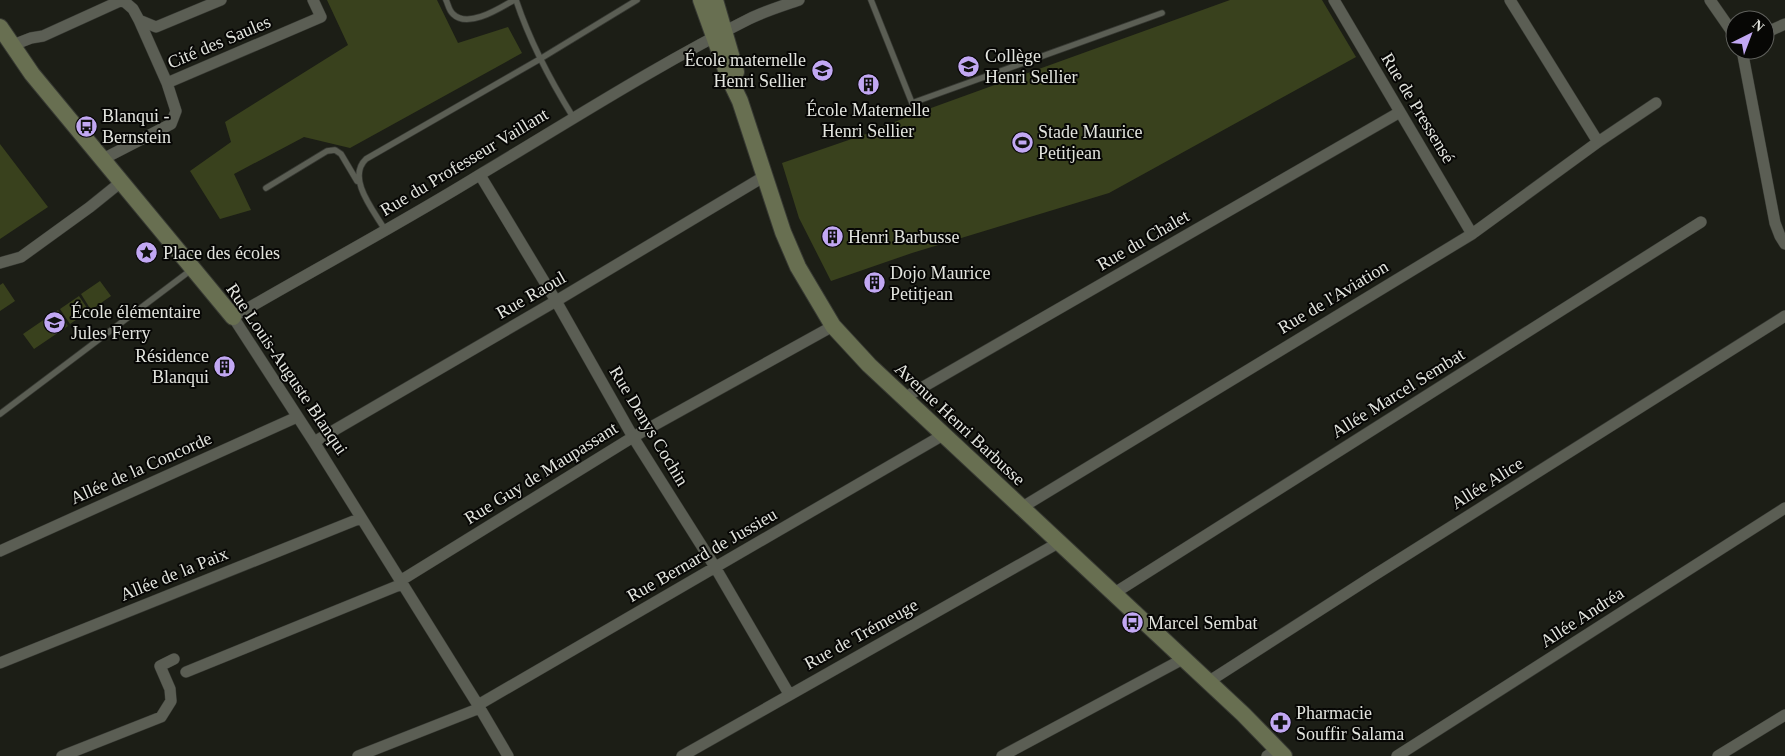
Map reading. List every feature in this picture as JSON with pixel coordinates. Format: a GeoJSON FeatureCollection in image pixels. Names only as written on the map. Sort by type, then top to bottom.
{"type":"FeatureCollection","features":[{"type":"Feature","properties":{"kind":"street"},"geometry":{"type":"LineString","coordinates":[[139,20],[156,27],[221,0]]}},
{"type":"Feature","properties":{"kind":"street","name":"Cité des Saules"},"geometry":{"type":"LineString","coordinates":[[104,159],[171,124],[176,111],[168,83],[321,17],[313,0]]}},
{"type":"Feature","properties":{"kind":"street","name":"Avenue Henri Barbusse"},"geometry":{"type":"LineString","coordinates":[[702,0],[720,35],[737,76],[740,101],[783,232],[798,267],[833,326],[869,365],[1243,714],[1276,754]]}},
{"type":"Feature","properties":{"kind":"street","name":"Avenue Henri Barbusse"},"geometry":{"type":"LineString","coordinates":[[715,0],[720,35]]}},
{"type":"Feature","properties":{"kind":"street","name":"Rue du Professeur Vaillant"},"geometry":{"type":"LineString","coordinates":[[233,317],[480,175],[573,117],[750,19],[799,0]]}},
{"type":"Feature","properties":{"kind":"street"},"geometry":{"type":"LineString","coordinates":[[1510,0],[1598,142]]}},
{"type":"Feature","properties":{"kind":"street"},"geometry":{"type":"LineString","coordinates":[[1710,0],[1725,22]]}},
{"type":"Feature","properties":{"kind":"street"},"geometry":{"type":"LineString","coordinates":[[12,46],[30,38],[43,36],[120,1],[125,2],[133,9],[139,20],[168,83]]}},
{"type":"Feature","properties":{"kind":"street","name":"Rue de Pressensé"},"geometry":{"type":"LineString","coordinates":[[1339,2],[1400,112],[1472,234]]}},
{"type":"Feature","properties":{"kind":"street","name":"Rue Louis-Auguste Blanqui"},"geometry":{"type":"LineString","coordinates":[[0,28],[32,74],[233,317],[314,442],[479,706],[508,756]]}},
{"type":"Feature","properties":{"kind":"street"},"geometry":{"type":"LineString","coordinates":[[1744,60],[1775,223],[1785,244]]}},
{"type":"Feature","properties":{"kind":"street","name":"Rue de l'Aviation"},"geometry":{"type":"LineString","coordinates":[[1021,508],[1472,234],[1598,142],[1656,103]]}},
{"type":"Feature","properties":{"kind":"street","name":"Rue du Chalet"},"geometry":{"type":"LineString","coordinates":[[904,398],[1400,112]]}},
{"type":"Feature","properties":{"kind":"street","name":"Rue Denys Cochin"},"geometry":{"type":"LineString","coordinates":[[480,175],[556,301],[633,437],[715,567],[789,694]]}},
{"type":"Feature","properties":{"kind":"street","name":"Rue Raoul"},"geometry":{"type":"LineString","coordinates":[[314,442],[765,176]]}},
{"type":"Feature","properties":{"kind":"street"},"geometry":{"type":"LineString","coordinates":[[0,264],[21,257],[121,182]]}},
{"type":"Feature","properties":{"kind":"street","name":"Allée Marcel Sembat"},"geometry":{"type":"LineString","coordinates":[[1113,594],[1702,222]]}},
{"type":"Feature","properties":{"kind":"street","name":"Allée Alice"},"geometry":{"type":"LineString","coordinates":[[1208,682],[1785,316]]}},
{"type":"Feature","properties":{"kind":"street","name":"Rue Guy de Maupassant"},"geometry":{"type":"LineString","coordinates":[[186,672],[401,582],[633,437],[833,326]]}},
{"type":"Feature","properties":{"kind":"street","name":"Allée de la Concorde"},"geometry":{"type":"LineString","coordinates":[[0,551],[297,417]]}},
{"type":"Feature","properties":{"kind":"street","name":"Rue Bernard de Jussieu"},"geometry":{"type":"LineString","coordinates":[[358,756],[479,706],[943,435]]}},
{"type":"Feature","properties":{"kind":"street","name":"Allée Andréa"},"geometry":{"type":"LineString","coordinates":[[1397,756],[1785,508]]}},
{"type":"Feature","properties":{"kind":"street","name":"Allée de la Paix"},"geometry":{"type":"LineString","coordinates":[[0,663],[361,518]]}},
{"type":"Feature","properties":{"kind":"street","name":"Rue de Trémeuge"},"geometry":{"type":"LineString","coordinates":[[682,756],[1058,543]]}},
{"type":"Feature","properties":{"kind":"street"},"geometry":{"type":"LineString","coordinates":[[1002,756],[1182,659]]}},
{"type":"Feature","properties":{"kind":"street"},"geometry":{"type":"LineString","coordinates":[[62,756],[161,717],[171,701],[170,689],[160,666],[174,660]]}},
{"type":"Feature","properties":{"kind":"street"},"geometry":{"type":"LineString","coordinates":[[1718,756],[1785,715]]}},
{"type":"Feature","properties":{"kind":"lane"},"geometry":{"type":"LineString","coordinates":[[446,0],[452,14],[459,18],[479,18],[515,0],[548,76],[573,117]]}},
{"type":"Feature","properties":{"kind":"lane"},"geometry":{"type":"LineString","coordinates":[[361,186],[358,171],[366,159],[540,59],[637,0]]}},
{"type":"Feature","properties":{"kind":"lane"},"geometry":{"type":"LineString","coordinates":[[871,0],[912,103],[1162,13]]}},
{"type":"Feature","properties":{"kind":"lane"},"geometry":{"type":"LineString","coordinates":[[266,188],[327,151],[335,150],[341,154],[385,230]]}},
{"type":"Feature","properties":{"kind":"lane"},"geometry":{"type":"LineString","coordinates":[[0,414],[192,269]]}},
{"type":"Feature","properties":{"kind":"green space"},"geometry":{"type":"Polygon","coordinates":[[[327,0],[437,0],[458,43],[508,27],[522,53],[350,148],[304,137],[234,174],[251,210],[220,219],[190,171],[231,142],[225,122],[348,45],[327,0]]]}},
{"type":"Feature","properties":{"kind":"green space","name":"Stade Maurice Petitjean"},"geometry":{"type":"Polygon","coordinates":[[[1230,0],[1322,0],[1356,57],[1109,193],[912,253],[831,281],[799,218],[782,163],[1230,0]]]}},
{"type":"Feature","properties":{"kind":"green space"},"geometry":{"type":"Polygon","coordinates":[[[0,144],[48,207],[0,239],[0,144]]]}},
{"type":"Feature","properties":{"kind":"green space"},"geometry":{"type":"Polygon","coordinates":[[[100,281],[111,296],[91,310],[81,294],[100,281]]]}},
{"type":"Feature","properties":{"kind":"green space"},"geometry":{"type":"Polygon","coordinates":[[[3,283],[15,301],[0,311],[0,285],[3,283]]]}},
{"type":"Feature","properties":{"kind":"green space"},"geometry":{"type":"Polygon","coordinates":[[[79,296],[89,311],[70,324],[60,309],[79,296]]]}},
{"type":"Feature","properties":{"kind":"green space"},"geometry":{"type":"Polygon","coordinates":[[[58,310],[68,326],[34,349],[23,334],[58,310]]]}},
{"type":"Feature","properties":{"kind":"place","name":"Collège Henri Sellier"},"geometry":{"type":"Point","coordinates":[969,66]}},
{"type":"Feature","properties":{"kind":"place","name":"École maternelle Henri Sellier"},"geometry":{"type":"Point","coordinates":[822,70]}},
{"type":"Feature","properties":{"kind":"place","name":"École Maternelle Henri Sellier"},"geometry":{"type":"Point","coordinates":[868,85]}},
{"type":"Feature","properties":{"kind":"place","name":"Blanqui - Bernstein"},"geometry":{"type":"Point","coordinates":[86,126]}},
{"type":"Feature","properties":{"kind":"place","name":"Stade Maurice Petitjean"},"geometry":{"type":"Point","coordinates":[1022,142]}},
{"type":"Feature","properties":{"kind":"place","name":"Henri Barbusse"},"geometry":{"type":"Point","coordinates":[832,237]}},
{"type":"Feature","properties":{"kind":"place","name":"Place des écoles"},"geometry":{"type":"Point","coordinates":[147,253]}},
{"type":"Feature","properties":{"kind":"place","name":"Dojo Maurice Petitjean"},"geometry":{"type":"Point","coordinates":[874,283]}},
{"type":"Feature","properties":{"kind":"place","name":"École élémentaire Jules Ferry"},"geometry":{"type":"Point","coordinates":[55,322]}},
{"type":"Feature","properties":{"kind":"place","name":"Résidence Blanqui"},"geometry":{"type":"Point","coordinates":[225,366]}},
{"type":"Feature","properties":{"kind":"place","name":"Marcel Sembat"},"geometry":{"type":"Point","coordinates":[1132,623]}},
{"type":"Feature","properties":{"kind":"place","name":"Pharmacie Souffir Salama"},"geometry":{"type":"Point","coordinates":[1280,723]}}]}
